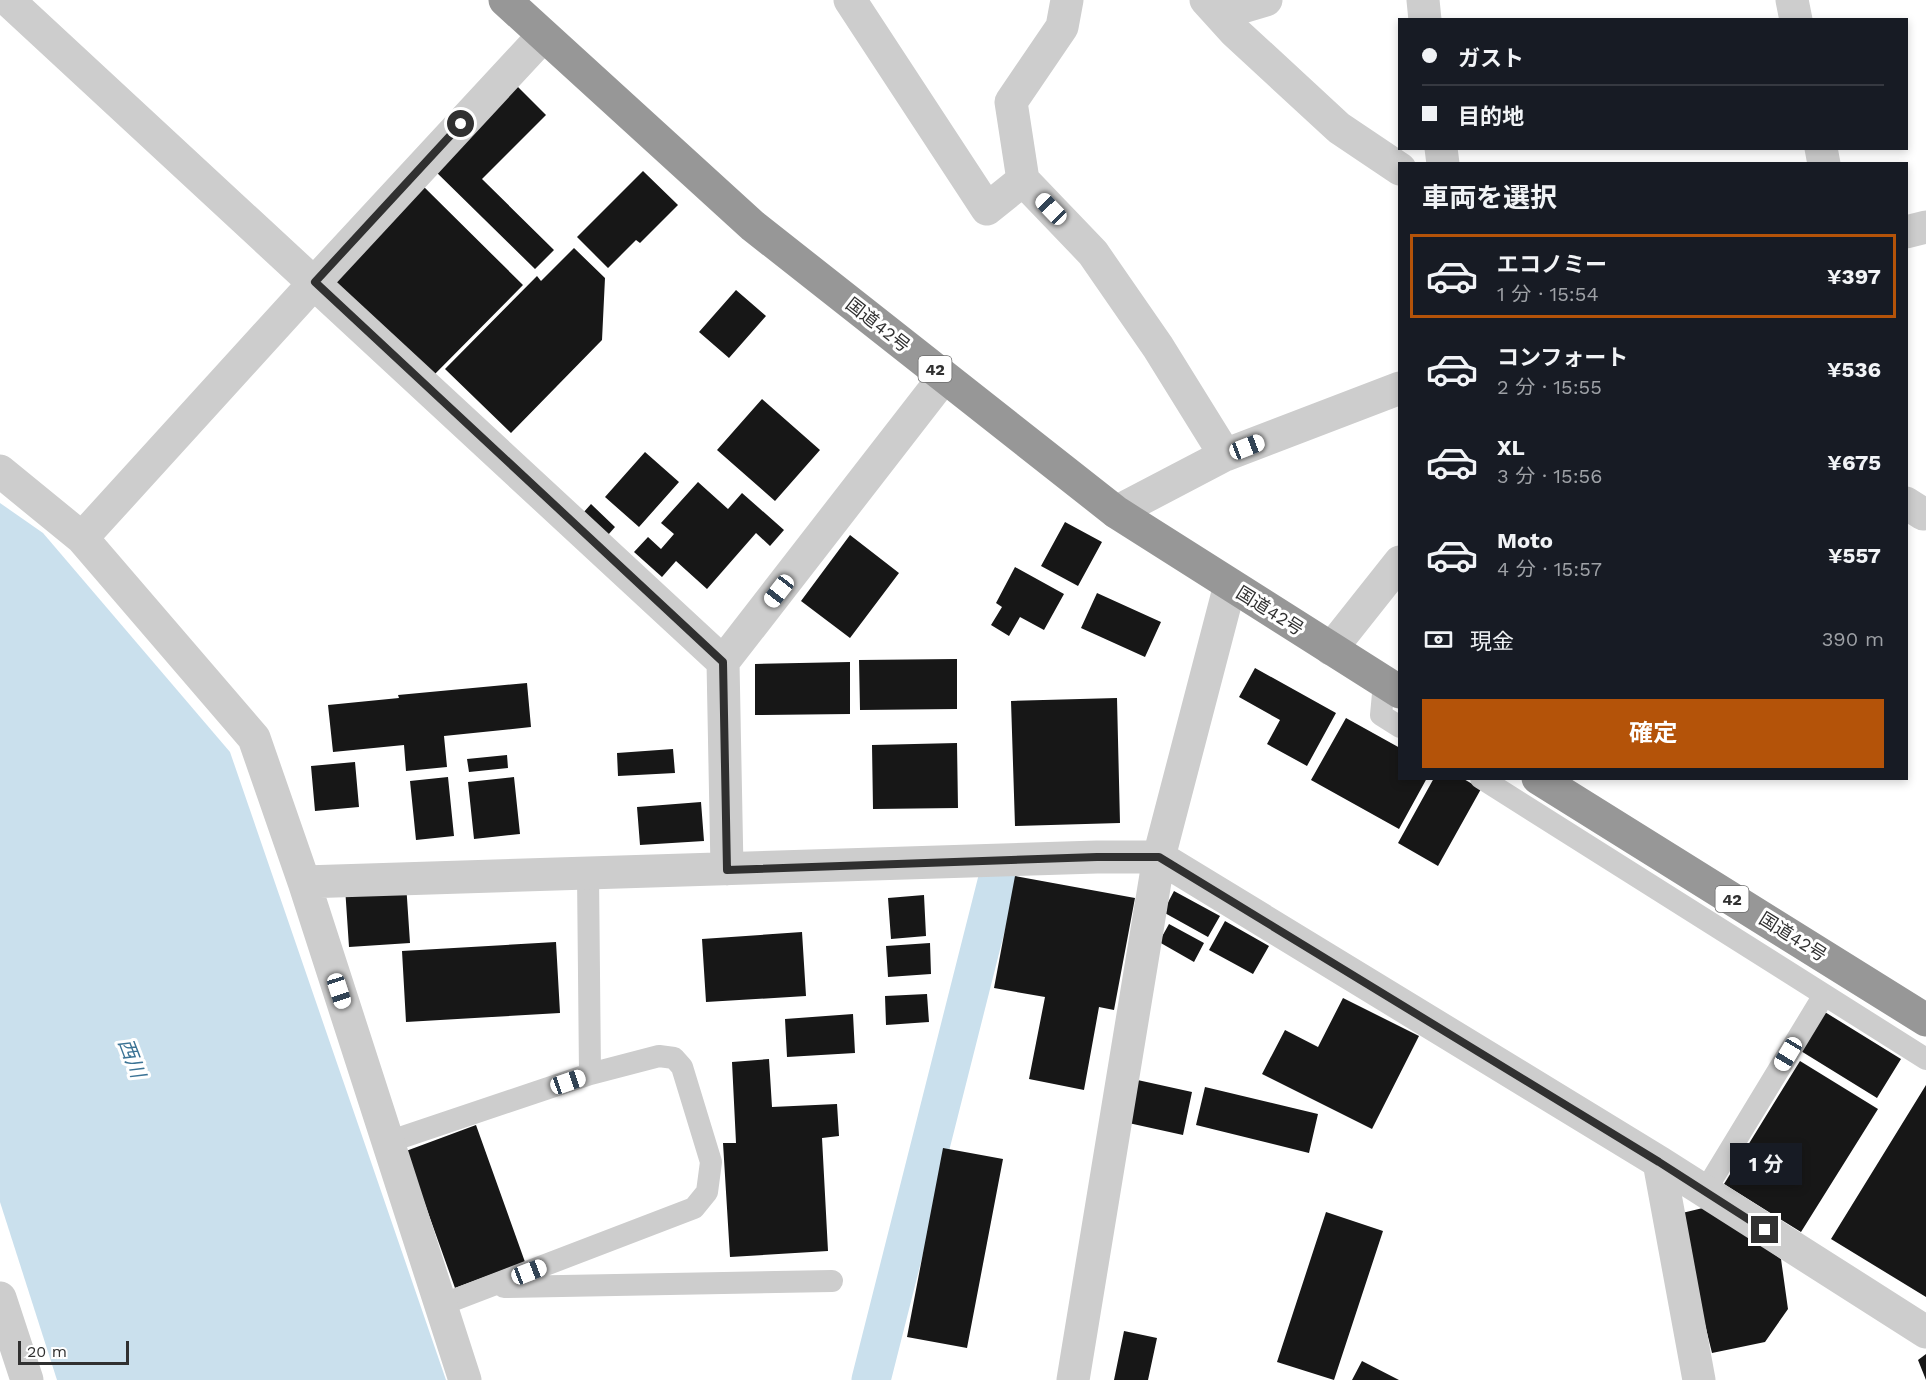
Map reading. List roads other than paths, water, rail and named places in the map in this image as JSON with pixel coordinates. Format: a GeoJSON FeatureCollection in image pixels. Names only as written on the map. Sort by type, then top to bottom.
{"type":"FeatureCollection","features":[{"type":"Feature","properties":{"kind":"highway","name":"国道42号"},"geometry":{"type":"LineString","coordinates":[[505,0],[753,226],[1116,512],[1392,688]]}},
{"type":"Feature","properties":{"kind":"highway","name":"国道42号"},"geometry":{"type":"LineString","coordinates":[[1541,780],[1926,1020]]}},
{"type":"Feature","properties":{"kind":"street"},"geometry":{"type":"LineString","coordinates":[[8,0],[723,662]]}},
{"type":"Feature","properties":{"kind":"street"},"geometry":{"type":"LineString","coordinates":[[850,0],[987,208],[1023,180]]}},
{"type":"Feature","properties":{"kind":"street"},"geometry":{"type":"LineString","coordinates":[[1067,0],[1062,27],[1011,102],[1023,180],[1093,253],[1158,347],[1225,455]]}},
{"type":"Feature","properties":{"kind":"street"},"geometry":{"type":"LineString","coordinates":[[1212,7],[1266,0]]}},
{"type":"Feature","properties":{"kind":"street"},"geometry":{"type":"LineString","coordinates":[[1423,0],[1425,18]]}},
{"type":"Feature","properties":{"kind":"street"},"geometry":{"type":"LineString","coordinates":[[1792,0],[1796,18]]}},
{"type":"Feature","properties":{"kind":"street"},"geometry":{"type":"LineString","coordinates":[[1212,7],[1235,32],[1338,128],[1398,168]]}},
{"type":"Feature","properties":{"kind":"street"},"geometry":{"type":"LineString","coordinates":[[82,538],[543,36]]}},
{"type":"Feature","properties":{"kind":"street"},"geometry":{"type":"LineString","coordinates":[[1908,232],[1926,227]]}},
{"type":"Feature","properties":{"kind":"street"},"geometry":{"type":"LineString","coordinates":[[727,870],[723,662],[944,377]]}},
{"type":"Feature","properties":{"kind":"street"},"geometry":{"type":"LineString","coordinates":[[1116,512],[1225,455],[1398,389]]}},
{"type":"Feature","properties":{"kind":"street"},"geometry":{"type":"LineString","coordinates":[[0,471],[82,538],[254,738],[304,882],[465,1380]]}},
{"type":"Feature","properties":{"kind":"street"},"geometry":{"type":"LineString","coordinates":[[1908,504],[1923,514],[1926,513]]}},
{"type":"Feature","properties":{"kind":"street"},"geometry":{"type":"LineString","coordinates":[[1331,649],[1398,565]]}},
{"type":"Feature","properties":{"kind":"street"},"geometry":{"type":"LineString","coordinates":[[1073,1380],[1159,857],[1230,585]]}},
{"type":"Feature","properties":{"kind":"street"},"geometry":{"type":"LineString","coordinates":[[304,882],[1097,857],[1159,857],[1659,1162],[1926,1332]]}},
{"type":"Feature","properties":{"kind":"street"},"geometry":{"type":"LineString","coordinates":[[1659,1162],[1699,1380]]}},
{"type":"Feature","properties":{"kind":"street"},"geometry":{"type":"LineString","coordinates":[[0,1299],[27,1380]]}},
{"type":"Feature","properties":{"kind":"lane"},"geometry":{"type":"LineString","coordinates":[[1392,688],[1381,715],[1398,726]]}},
{"type":"Feature","properties":{"kind":"lane"},"geometry":{"type":"LineString","coordinates":[[1484,780],[1926,1059]]}},
{"type":"Feature","properties":{"kind":"lane"},"geometry":{"type":"LineString","coordinates":[[588,874],[590,1074]]}},
{"type":"Feature","properties":{"kind":"lane"},"geometry":{"type":"LineString","coordinates":[[1705,1191],[1824,995]]}},
{"type":"Feature","properties":{"kind":"lane"},"geometry":{"type":"LineString","coordinates":[[388,1142],[590,1074],[659,1056],[674,1058],[682,1067],[711,1162],[707,1192],[694,1208],[441,1305]]}},
{"type":"Feature","properties":{"kind":"lane"},"geometry":{"type":"LineString","coordinates":[[488,1287],[832,1281]]}},
{"type":"Feature","properties":{"kind":"water","name":"西川"},"geometry":{"type":"Polygon","coordinates":[[[0,503],[43,533],[230,752],[446,1380],[57,1380],[0,1202],[0,503]]]}},
{"type":"Feature","properties":{"kind":"waterway"},"geometry":{"type":"LineString","coordinates":[[871,1380],[998,878]]}}]}
